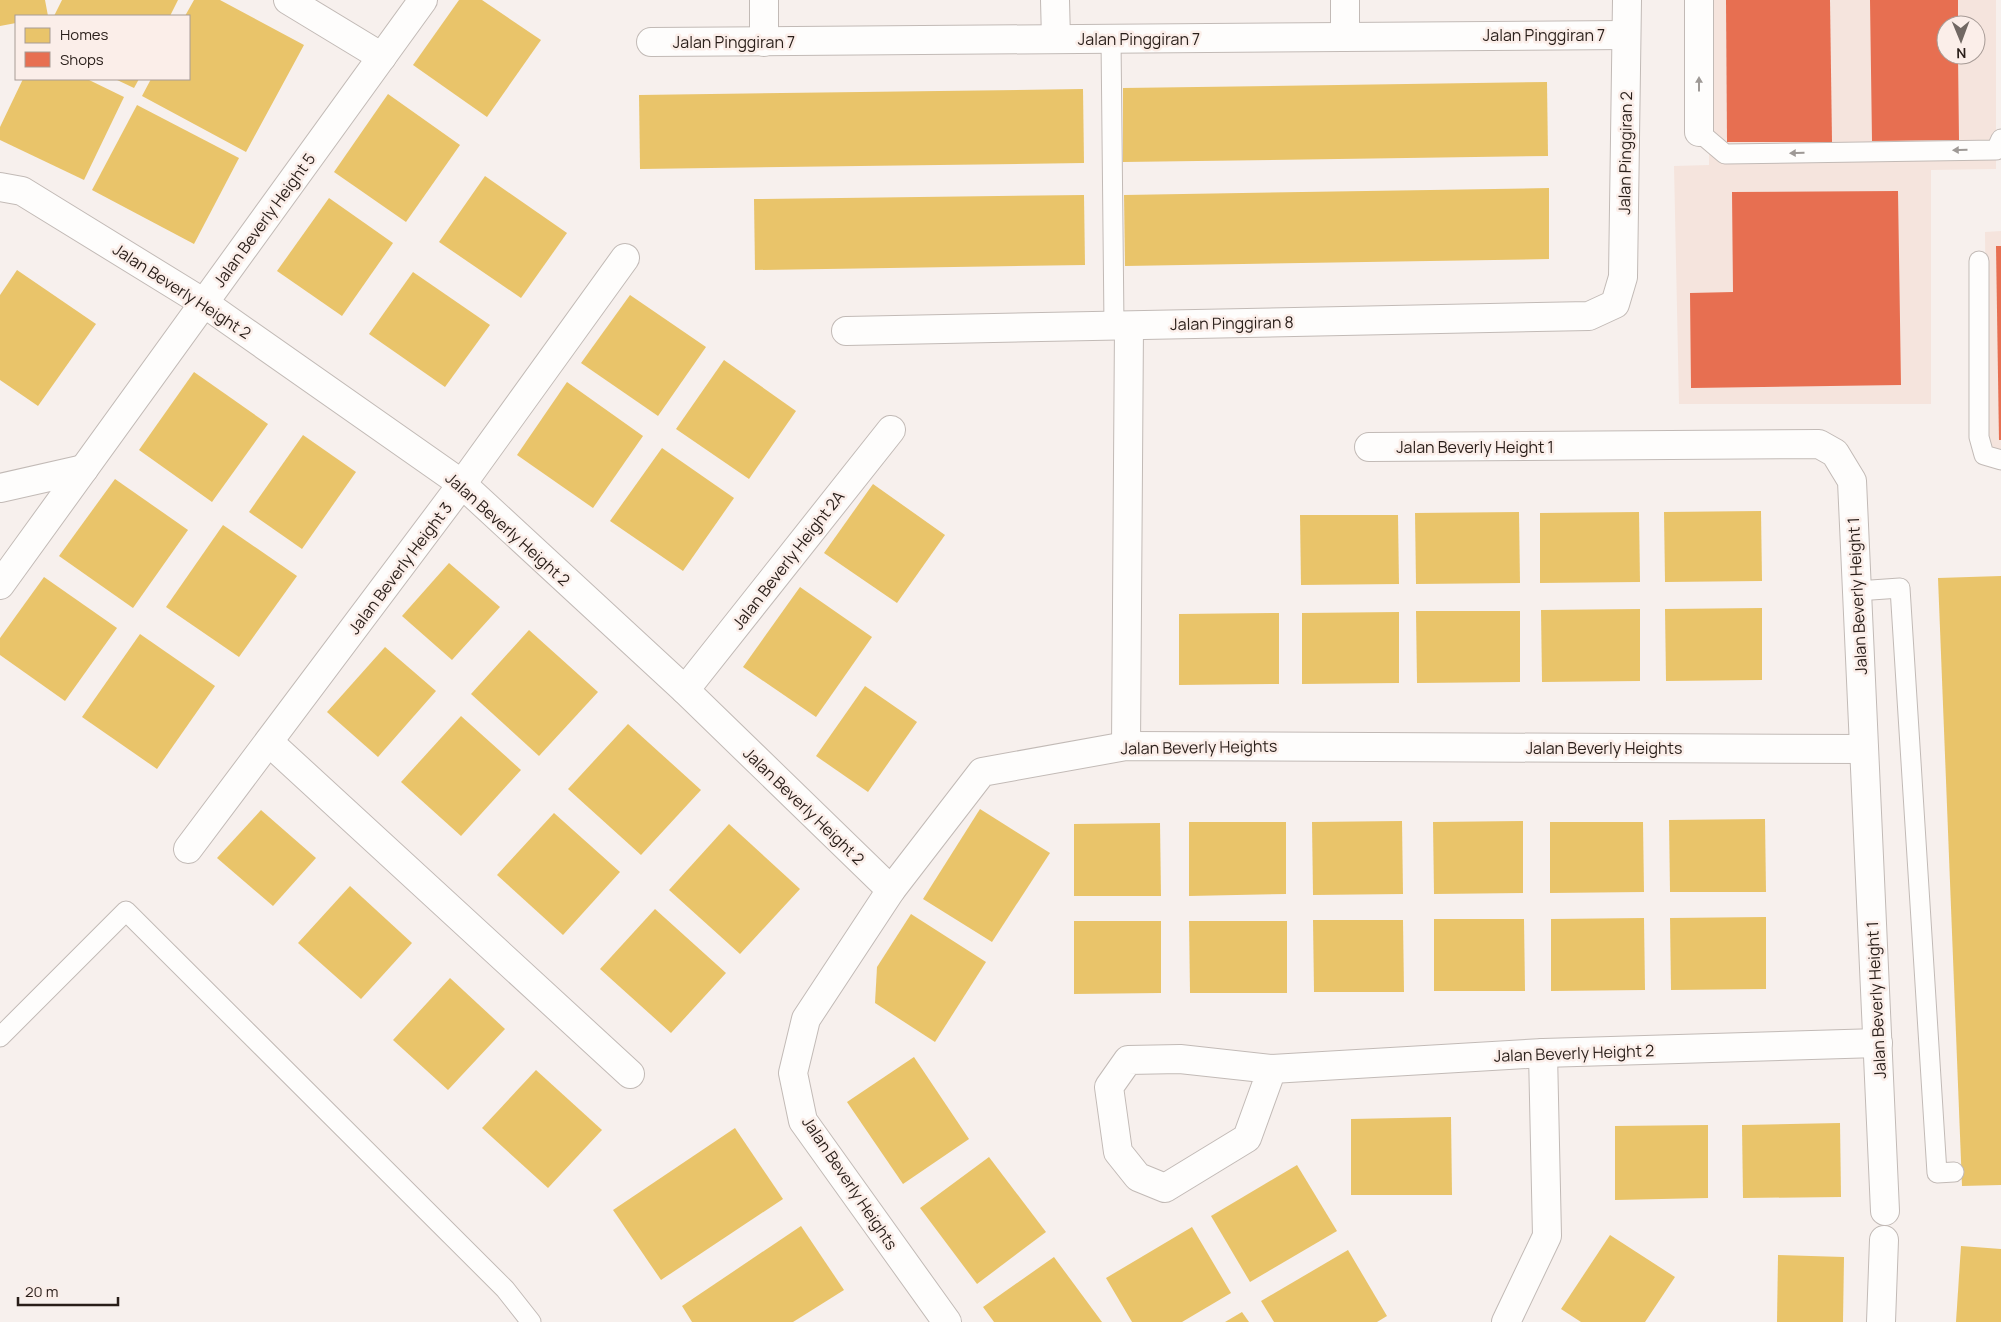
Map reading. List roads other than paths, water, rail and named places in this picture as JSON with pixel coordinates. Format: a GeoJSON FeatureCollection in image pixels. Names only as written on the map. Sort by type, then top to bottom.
{"type":"FeatureCollection","features":[{"type":"Feature","properties":{"kind":"street"},"geometry":{"type":"LineString","coordinates":[[288,0],[382,57]]}},
{"type":"Feature","properties":{"kind":"street","name":"Jalan Beverly Height 5"},"geometry":{"type":"LineString","coordinates":[[0,586],[423,0]]}},
{"type":"Feature","properties":{"kind":"street"},"geometry":{"type":"LineString","coordinates":[[764,0],[764,42]]}},
{"type":"Feature","properties":{"kind":"street"},"geometry":{"type":"LineString","coordinates":[[1055,0],[1056,39]]}},
{"type":"Feature","properties":{"kind":"street"},"geometry":{"type":"LineString","coordinates":[[1345,0],[1345,37]]}},
{"type":"Feature","properties":{"kind":"street","name":"Jalan Pinggiran 2"},"geometry":{"type":"LineString","coordinates":[[1615,304],[1623,278],[1627,0]]}},
{"type":"Feature","properties":{"kind":"street"},"geometry":{"type":"LineString","coordinates":[[1699,0],[1699,132]]}},
{"type":"Feature","properties":{"kind":"street","name":"Jalan Pinggiran 7"},"geometry":{"type":"LineString","coordinates":[[651,42],[1626,35]]}},
{"type":"Feature","properties":{"kind":"street","name":"Jalan Beverly Height 2"},"geometry":{"type":"LineString","coordinates":[[0,187],[22,190],[204,303],[462,484],[685,690],[891,890]]}},
{"type":"Feature","properties":{"kind":"street","name":"Jalan Beverly Height 3"},"geometry":{"type":"LineString","coordinates":[[188,849],[462,484],[625,258]]}},
{"type":"Feature","properties":{"kind":"street","name":"Jalan Pinggiran 8"},"geometry":{"type":"LineString","coordinates":[[846,331],[1589,316],[1615,304]]}},
{"type":"Feature","properties":{"kind":"street"},"geometry":{"type":"LineString","coordinates":[[1121,326],[1126,746]]}},
{"type":"Feature","properties":{"kind":"street","name":"Jalan Beverly Height 2A"},"geometry":{"type":"LineString","coordinates":[[685,690],[891,430]]}},
{"type":"Feature","properties":{"kind":"street","name":"Jalan Beverly Height 1"},"geometry":{"type":"LineString","coordinates":[[1369,447],[1819,444],[1836,453],[1852,480],[1885,1211]]}},
{"type":"Feature","properties":{"kind":"street"},"geometry":{"type":"LineString","coordinates":[[0,488],[84,469]]}},
{"type":"Feature","properties":{"kind":"street"},"geometry":{"type":"LineString","coordinates":[[269,742],[630,1074]]}},
{"type":"Feature","properties":{"kind":"street","name":"Jalan Beverly Heights"},"geometry":{"type":"LineString","coordinates":[[947,1322],[803,1121],[794,1073],[806,1019],[891,890],[982,772],[1126,746],[1864,750]]}},
{"type":"Feature","properties":{"kind":"street","name":"Jalan Beverly Height 2"},"geometry":{"type":"LineString","coordinates":[[1272,1069],[1246,1138],[1165,1188],[1138,1177],[1118,1152],[1109,1087],[1128,1060],[1180,1060],[1272,1069],[1543,1053],[1878,1043]]}},
{"type":"Feature","properties":{"kind":"street"},"geometry":{"type":"LineString","coordinates":[[1506,1322],[1547,1236],[1543,1053]]}},
{"type":"Feature","properties":{"kind":"street"},"geometry":{"type":"LineString","coordinates":[[1881,1322],[1884,1240]]}},
{"type":"Feature","properties":{"kind":"lane"},"geometry":{"type":"LineString","coordinates":[[1111,39],[1121,326]]}},
{"type":"Feature","properties":{"kind":"lane"},"geometry":{"type":"LineString","coordinates":[[1699,132],[1725,154],[1996,150],[2001,139]]}},
{"type":"Feature","properties":{"kind":"lane"},"geometry":{"type":"LineString","coordinates":[[1979,261],[1978,437],[1984,455],[2001,460]]}},
{"type":"Feature","properties":{"kind":"lane"},"geometry":{"type":"LineString","coordinates":[[1857,591],[1900,588],[1937,1173],[1954,1172]]}},
{"type":"Feature","properties":{"kind":"lane"},"geometry":{"type":"LineString","coordinates":[[0,1037],[126,911],[506,1289],[531,1322]]}}]}
